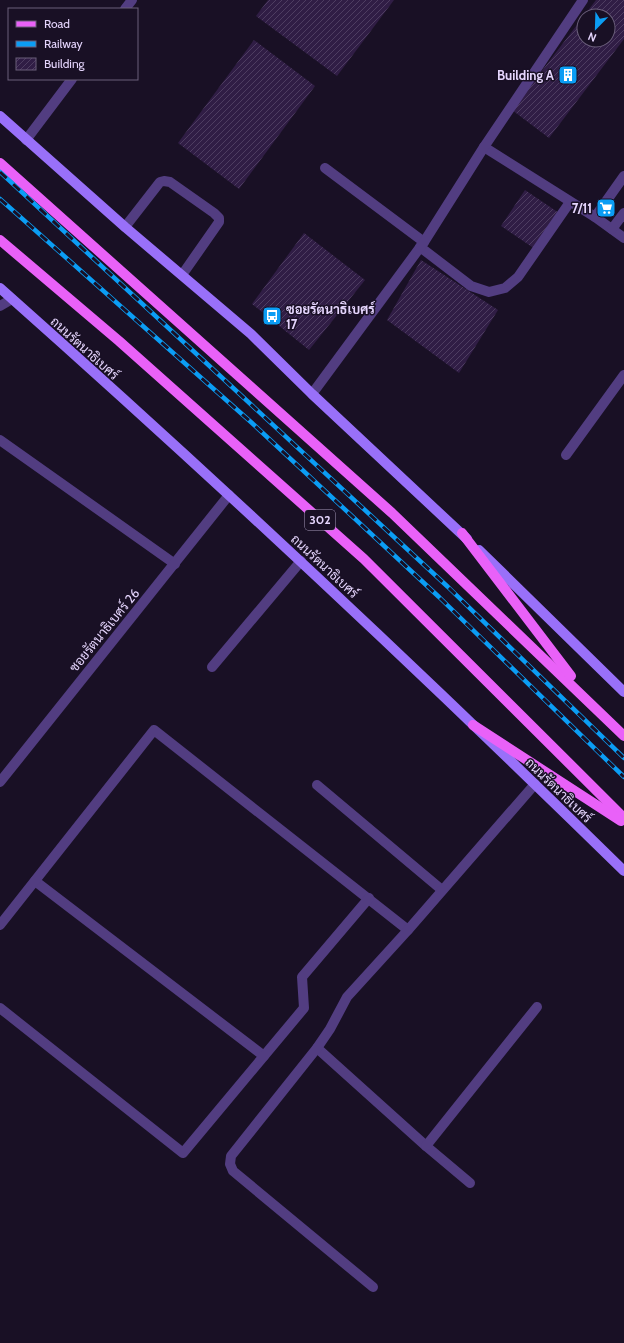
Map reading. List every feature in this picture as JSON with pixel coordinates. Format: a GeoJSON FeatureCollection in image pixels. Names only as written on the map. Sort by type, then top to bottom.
{"type":"FeatureCollection","features":[{"type":"Feature","properties":{"kind":"main road"},"geometry":{"type":"LineString","coordinates":[[0,116],[125,227],[251,334],[312,394],[462,533],[624,692]]}},
{"type":"Feature","properties":{"kind":"main road"},"geometry":{"type":"LineString","coordinates":[[0,163],[392,513],[590,701],[624,736]]}},
{"type":"Feature","properties":{"kind":"main road","name":"ถนนรัตนาธิเบศร์"},"geometry":{"type":"LineString","coordinates":[[0,240],[120,341],[364,559],[624,818]]}},
{"type":"Feature","properties":{"kind":"main road","name":"ถนนรัตนาธิเบศร์"},"geometry":{"type":"LineString","coordinates":[[0,288],[301,561],[624,871]]}},
{"type":"Feature","properties":{"kind":"main road"},"geometry":{"type":"LineString","coordinates":[[462,533],[590,701]]}},
{"type":"Feature","properties":{"kind":"main road"},"geometry":{"type":"LineString","coordinates":[[473,725],[624,823]]}},
{"type":"Feature","properties":{"kind":"street"},"geometry":{"type":"LineString","coordinates":[[126,8],[132,0]]}},
{"type":"Feature","properties":{"kind":"street"},"geometry":{"type":"LineString","coordinates":[[312,394],[422,244],[579,2]]}},
{"type":"Feature","properties":{"kind":"street"},"geometry":{"type":"LineString","coordinates":[[26,140],[71,80]]}},
{"type":"Feature","properties":{"kind":"street"},"geometry":{"type":"LineString","coordinates":[[484,147],[595,217],[624,238]]}},
{"type":"Feature","properties":{"kind":"street"},"geometry":{"type":"LineString","coordinates":[[325,168],[422,244],[471,286],[489,292],[505,288],[518,277],[570,202]]}},
{"type":"Feature","properties":{"kind":"street"},"geometry":{"type":"LineString","coordinates":[[595,217],[624,176]]}},
{"type":"Feature","properties":{"kind":"street"},"geometry":{"type":"LineString","coordinates":[[125,227],[160,182],[164,181],[170,182],[214,213],[219,218],[219,222],[182,275]]}},
{"type":"Feature","properties":{"kind":"street"},"geometry":{"type":"LineString","coordinates":[[612,229],[624,213]]}},
{"type":"Feature","properties":{"kind":"street"},"geometry":{"type":"LineString","coordinates":[[0,306],[12,299]]}},
{"type":"Feature","properties":{"kind":"street"},"geometry":{"type":"LineString","coordinates":[[566,455],[624,375]]}},
{"type":"Feature","properties":{"kind":"street"},"geometry":{"type":"LineString","coordinates":[[0,440],[175,564]]}},
{"type":"Feature","properties":{"kind":"street","name":"ซอยรัตนาธิเบศร์ 26"},"geometry":{"type":"LineString","coordinates":[[0,782],[229,495]]}},
{"type":"Feature","properties":{"kind":"street"},"geometry":{"type":"LineString","coordinates":[[212,667],[301,561]]}},
{"type":"Feature","properties":{"kind":"street"},"geometry":{"type":"LineString","coordinates":[[0,925],[154,730],[408,930]]}},
{"type":"Feature","properties":{"kind":"street"},"geometry":{"type":"LineString","coordinates":[[317,784],[442,890]]}},
{"type":"Feature","properties":{"kind":"street"},"geometry":{"type":"LineString","coordinates":[[372,1287],[233,1171],[230,1164],[231,1156],[317,1048],[330,1029],[347,997],[408,930],[535,784]]}},
{"type":"Feature","properties":{"kind":"street"},"geometry":{"type":"LineString","coordinates":[[35,881],[264,1056]]}},
{"type":"Feature","properties":{"kind":"street"},"geometry":{"type":"LineString","coordinates":[[0,1008],[183,1153],[304,1008],[302,977],[368,898]]}},
{"type":"Feature","properties":{"kind":"street"},"geometry":{"type":"LineString","coordinates":[[426,1146],[537,1007]]}},
{"type":"Feature","properties":{"kind":"street"},"geometry":{"type":"LineString","coordinates":[[317,1048],[426,1146],[470,1183]]}},
{"type":"Feature","properties":{"kind":"building"},"geometry":{"type":"Polygon","coordinates":[[[268,0],[394,0],[337,76],[256,16],[268,0]]]}},
{"type":"Feature","properties":{"kind":"building","name":"Building A"},"geometry":{"type":"Polygon","coordinates":[[[596,0],[624,0],[624,39],[549,138],[512,110],[576,26],[576,48],[616,48],[616,8],[590,8],[596,0]]]}},
{"type":"Feature","properties":{"kind":"building"},"geometry":{"type":"Polygon","coordinates":[[[254,40],[315,86],[239,189],[178,143],[254,40]]]}},
{"type":"Feature","properties":{"kind":"building"},"geometry":{"type":"Polygon","coordinates":[[[525,190],[559,213],[535,249],[501,226],[525,190]]]}},
{"type":"Feature","properties":{"kind":"building"},"geometry":{"type":"Polygon","coordinates":[[[304,233],[365,280],[309,350],[252,304],[304,233]]]}},
{"type":"Feature","properties":{"kind":"building"},"geometry":{"type":"Polygon","coordinates":[[[421,260],[498,310],[459,373],[387,320],[421,260]]]}},
{"type":"Feature","properties":{"kind":"railway"},"geometry":{"type":"LineString","coordinates":[[0,172],[448,587],[624,758]]}},
{"type":"Feature","properties":{"kind":"railway"},"geometry":{"type":"LineString","coordinates":[[0,199],[252,423],[439,597],[624,777]]}},
{"type":"Feature","properties":{"kind":"place","name":"Building A"},"geometry":{"type":"Point","coordinates":[568,75]}},
{"type":"Feature","properties":{"kind":"place","name":"7/11"},"geometry":{"type":"Point","coordinates":[606,208]}},
{"type":"Feature","properties":{"kind":"place","name":"ซอยรัตนาธิเบศร์ 17"},"geometry":{"type":"Point","coordinates":[272,316]}}]}
